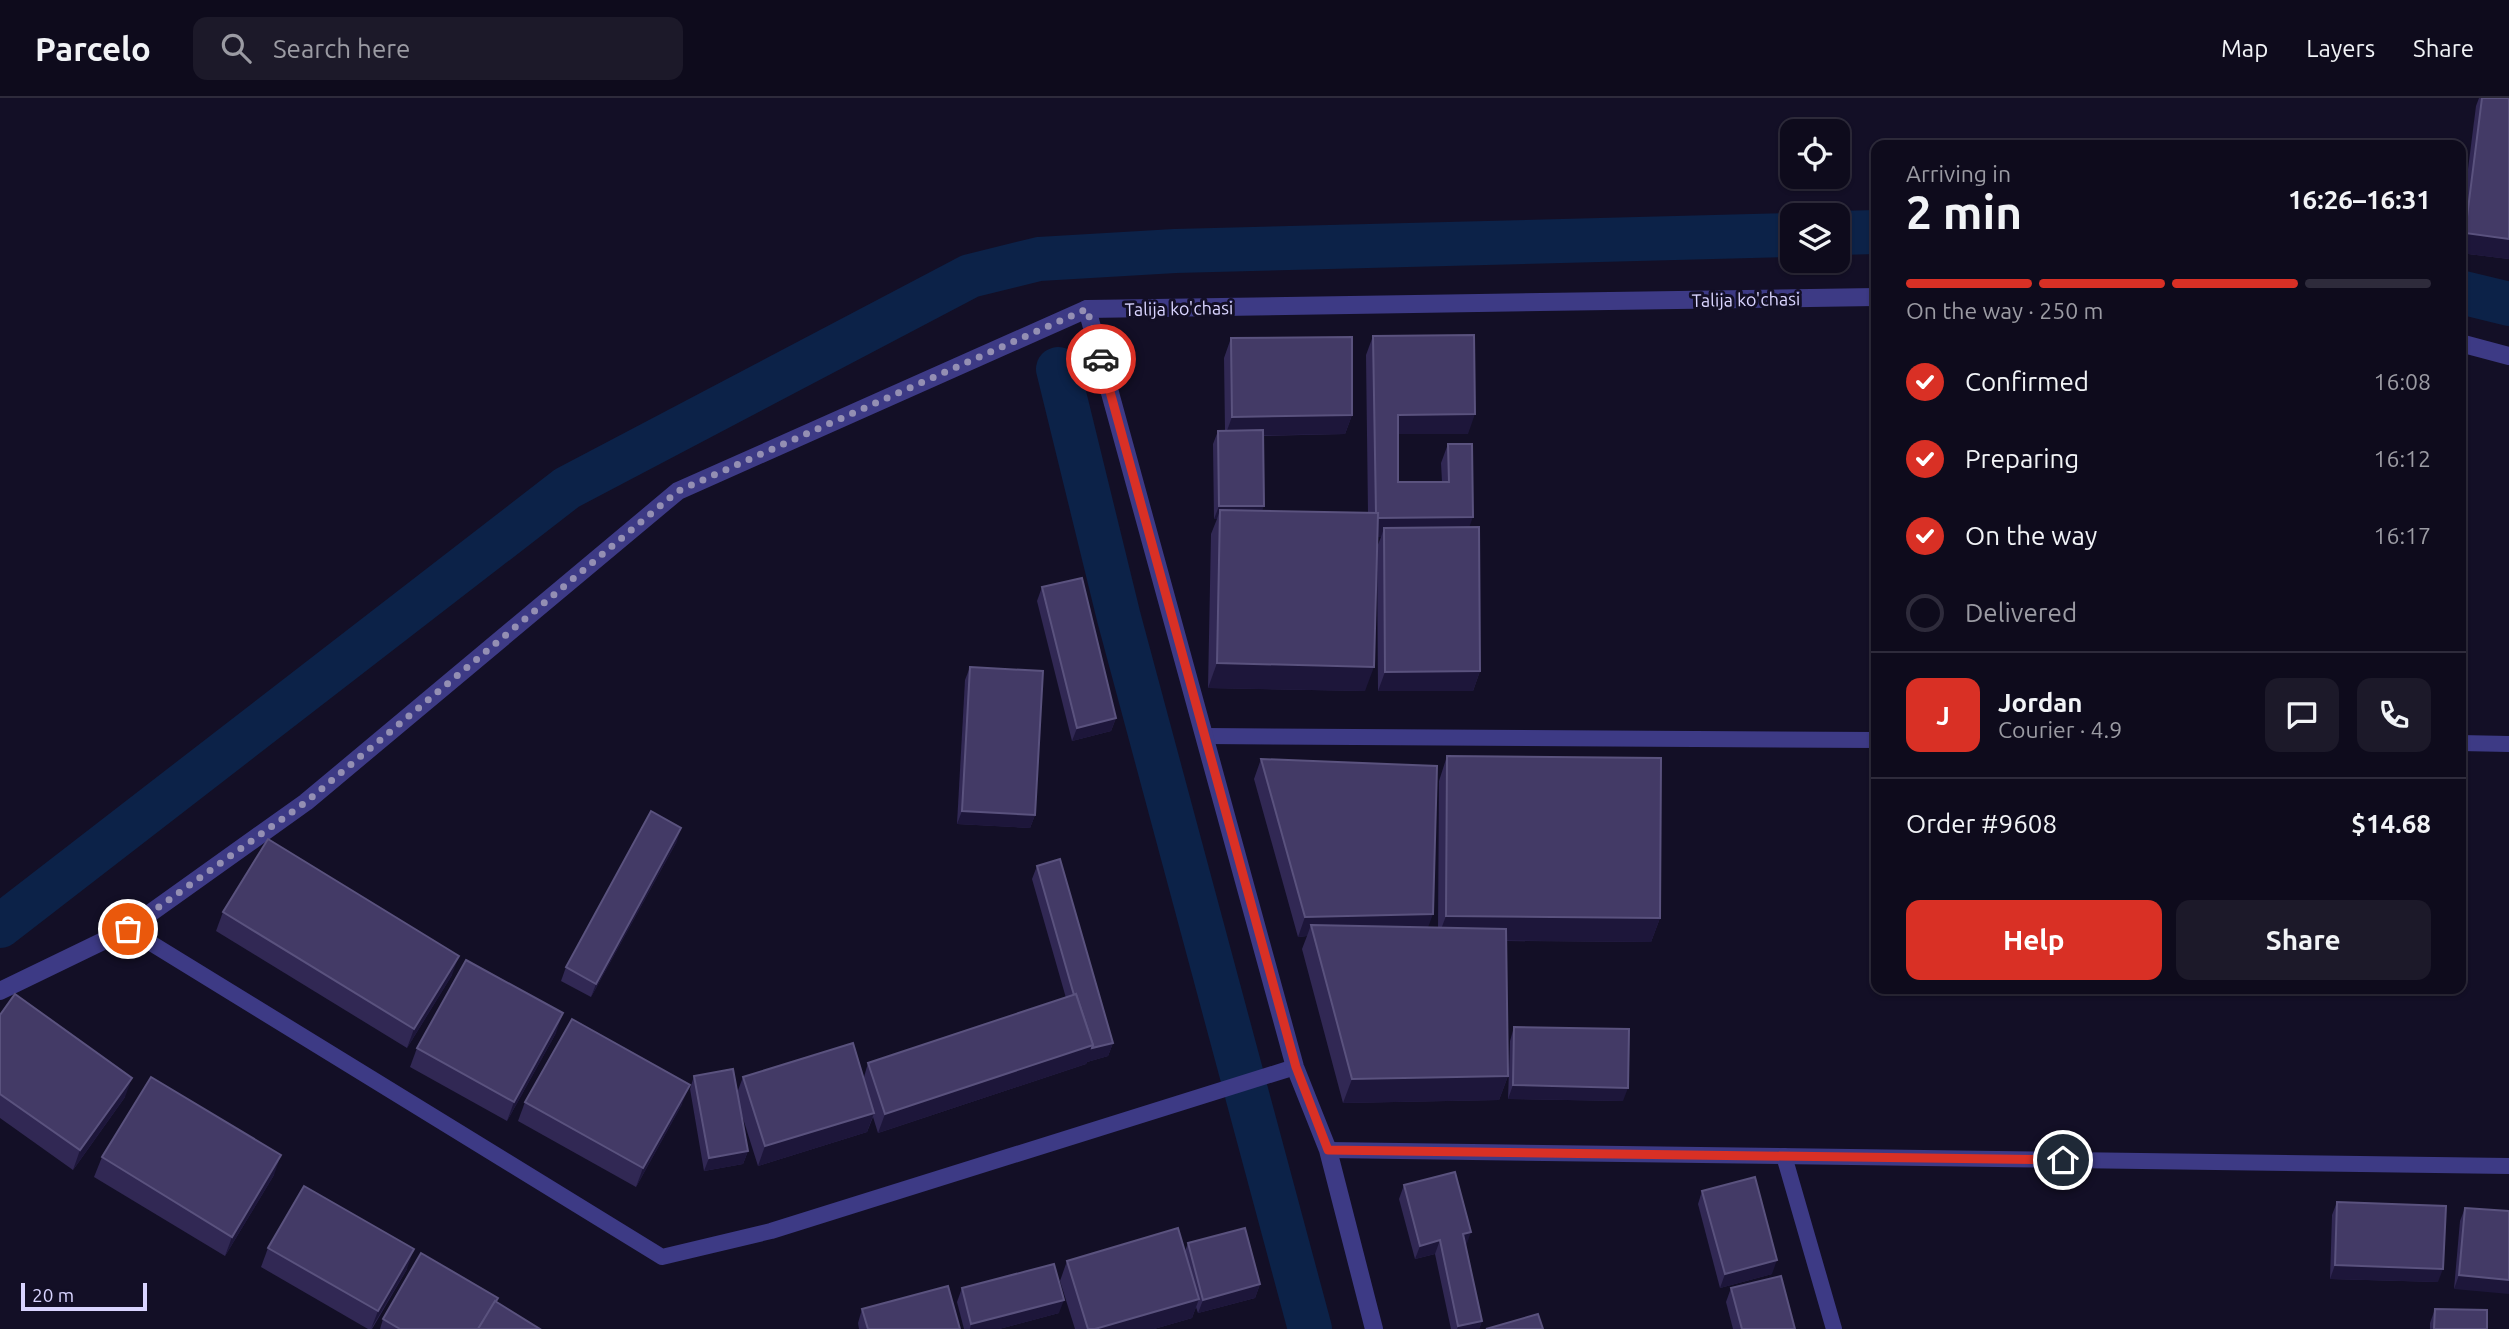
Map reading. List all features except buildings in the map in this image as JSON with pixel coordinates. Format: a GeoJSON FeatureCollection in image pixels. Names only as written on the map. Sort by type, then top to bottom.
{"type":"FeatureCollection","features":[{"type":"Feature","properties":{"kind":"street","name":"Talija ko'chasi"},"geometry":{"type":"LineString","coordinates":[[0,991],[128,929],[306,802],[678,491],[1087,309],[1871,297]]}},
{"type":"Feature","properties":{"kind":"street"},"geometry":{"type":"LineString","coordinates":[[1087,309],[1296,1067],[1328,1150],[1374,1329]]}},
{"type":"Feature","properties":{"kind":"street"},"geometry":{"type":"LineString","coordinates":[[2466,345],[2509,356]]}},
{"type":"Feature","properties":{"kind":"lane"},"geometry":{"type":"LineString","coordinates":[[1206,736],[1871,740]]}},
{"type":"Feature","properties":{"kind":"lane"},"geometry":{"type":"LineString","coordinates":[[2466,743],[2509,744]]}},
{"type":"Feature","properties":{"kind":"lane"},"geometry":{"type":"LineString","coordinates":[[128,929],[662,1257],[771,1231],[1296,1067]]}},
{"type":"Feature","properties":{"kind":"lane"},"geometry":{"type":"LineString","coordinates":[[1328,1150],[2509,1166]]}},
{"type":"Feature","properties":{"kind":"lane"},"geometry":{"type":"LineString","coordinates":[[1784,1156],[1834,1329]]}},
{"type":"Feature","properties":{"kind":"waterway"},"geometry":{"type":"LineString","coordinates":[[1850,233],[1871,232]]}},
{"type":"Feature","properties":{"kind":"waterway"},"geometry":{"type":"LineString","coordinates":[[0,926],[567,488],[970,276],[1039,259],[1175,251],[1780,235]]}},
{"type":"Feature","properties":{"kind":"waterway"},"geometry":{"type":"LineString","coordinates":[[2466,293],[2509,304]]}},
{"type":"Feature","properties":{"kind":"waterway"},"geometry":{"type":"LineString","coordinates":[[1058,369],[1119,618],[1310,1329]]}},
{"type":"Feature","properties":{"kind":"way so far"},"geometry":{"type":"LineString","coordinates":[[128,929],[306,802],[678,491],[1087,309],[1101,359]]}},
{"type":"Feature","properties":{"kind":"route"},"geometry":{"type":"LineString","coordinates":[[1101,359],[1296,1067],[1328,1150],[2063,1160]]}}]}
